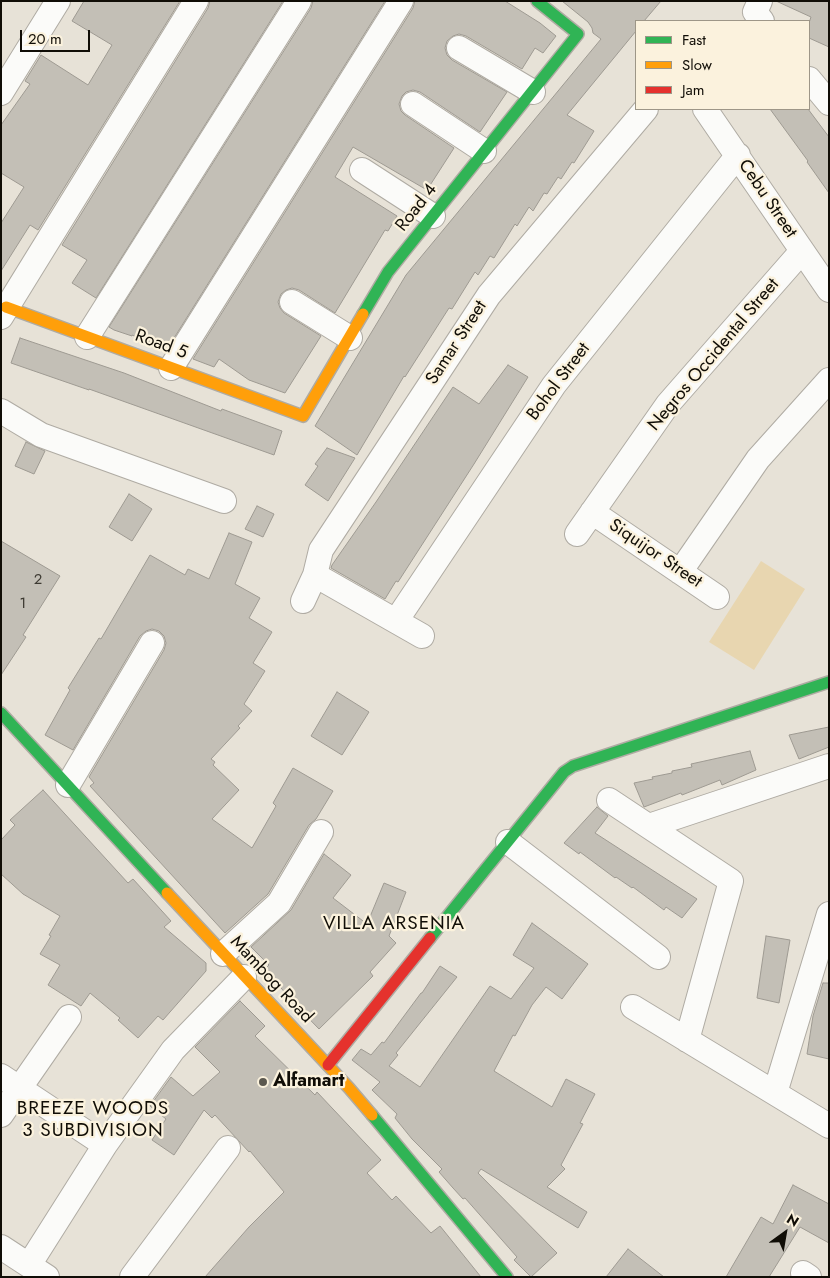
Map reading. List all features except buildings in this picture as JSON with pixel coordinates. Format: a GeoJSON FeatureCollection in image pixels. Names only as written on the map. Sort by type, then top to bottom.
{"type":"FeatureCollection","features":[{"type":"Feature","properties":{"kind":"street"},"geometry":{"type":"LineString","coordinates":[[1,93],[58,1]]}},
{"type":"Feature","properties":{"kind":"street"},"geometry":{"type":"LineString","coordinates":[[4,312],[196,1]]}},
{"type":"Feature","properties":{"kind":"street"},"geometry":{"type":"LineString","coordinates":[[88,337],[298,1]]}},
{"type":"Feature","properties":{"kind":"street"},"geometry":{"type":"LineString","coordinates":[[171,368],[401,1]]}},
{"type":"Feature","properties":{"kind":"street","name":"Road 4"},"geometry":{"type":"LineString","coordinates":[[303,416],[388,272],[578,34],[537,1]]}},
{"type":"Feature","properties":{"kind":"street"},"geometry":{"type":"LineString","coordinates":[[459,48],[532,92]]}},
{"type":"Feature","properties":{"kind":"street"},"geometry":{"type":"LineString","coordinates":[[810,80],[829,103]]}},
{"type":"Feature","properties":{"kind":"street"},"geometry":{"type":"LineString","coordinates":[[413,104],[484,151]]}},
{"type":"Feature","properties":{"kind":"street","name":"Samar Street"},"geometry":{"type":"LineString","coordinates":[[303,601],[315,575],[321,550],[489,295],[645,110]]}},
{"type":"Feature","properties":{"kind":"street","name":"Cebu Street"},"geometry":{"type":"LineString","coordinates":[[706,110],[829,290]]}},
{"type":"Feature","properties":{"kind":"street","name":"Bohol Street"},"geometry":{"type":"LineString","coordinates":[[396,621],[554,385],[738,155]]}},
{"type":"Feature","properties":{"kind":"street"},"geometry":{"type":"LineString","coordinates":[[362,170],[433,216]]}},
{"type":"Feature","properties":{"kind":"street","name":"Negros Occidental Street"},"geometry":{"type":"LineString","coordinates":[[577,534],[668,404],[802,251]]}},
{"type":"Feature","properties":{"kind":"street"},"geometry":{"type":"LineString","coordinates":[[292,302],[350,338]]}},
{"type":"Feature","properties":{"kind":"street","name":"Road 5"},"geometry":{"type":"LineString","coordinates":[[4,312],[88,337],[303,416]]}},
{"type":"Feature","properties":{"kind":"street"},"geometry":{"type":"LineString","coordinates":[[680,572],[758,459],[829,380]]}},
{"type":"Feature","properties":{"kind":"street"},"geometry":{"type":"LineString","coordinates":[[1,411],[41,435],[224,501]]}},
{"type":"Feature","properties":{"kind":"street","name":"Siquijor Street"},"geometry":{"type":"LineString","coordinates":[[592,512],[717,597]]}},
{"type":"Feature","properties":{"kind":"street"},"geometry":{"type":"LineString","coordinates":[[315,575],[422,636]]}},
{"type":"Feature","properties":{"kind":"street"},"geometry":{"type":"LineString","coordinates":[[68,785],[152,643]]}},
{"type":"Feature","properties":{"kind":"street"},"geometry":{"type":"LineString","coordinates":[[328,1065],[564,772],[573,766],[829,682]]}},
{"type":"Feature","properties":{"kind":"street","name":"Mambog Road"},"geometry":{"type":"LineString","coordinates":[[1,713],[349,1088],[507,1277]]}},
{"type":"Feature","properties":{"kind":"street"},"geometry":{"type":"LineString","coordinates":[[649,826],[829,766]]}},
{"type":"Feature","properties":{"kind":"street"},"geometry":{"type":"LineString","coordinates":[[610,800],[731,881],[686,1040]]}},
{"type":"Feature","properties":{"kind":"street"},"geometry":{"type":"LineString","coordinates":[[223,954],[279,903],[320,832]]}},
{"type":"Feature","properties":{"kind":"street"},"geometry":{"type":"LineString","coordinates":[[508,842],[589,903],[612,924],[658,957]]}},
{"type":"Feature","properties":{"kind":"street"},"geometry":{"type":"LineString","coordinates":[[775,1093],[829,914]]}},
{"type":"Feature","properties":{"kind":"street"},"geometry":{"type":"LineString","coordinates":[[1,1247],[38,1271],[104,1145],[173,1050],[244,977]]}},
{"type":"Feature","properties":{"kind":"street"},"geometry":{"type":"LineString","coordinates":[[633,1007],[829,1126]]}},
{"type":"Feature","properties":{"kind":"street"},"geometry":{"type":"LineString","coordinates":[[1,1115],[10,1082],[69,1017]]}},
{"type":"Feature","properties":{"kind":"street"},"geometry":{"type":"LineString","coordinates":[[10,1082],[104,1145]]}},
{"type":"Feature","properties":{"kind":"street"},"geometry":{"type":"LineString","coordinates":[[132,1277],[228,1148]]}},
{"type":"Feature","properties":{"kind":"shaded area"},"geometry":{"type":"Polygon","coordinates":[[[761,561],[805,589],[754,670],[709,642],[761,561]]]}},
{"type":"Feature","properties":{"kind":"traffic: fast"},"geometry":{"type":"LineString","coordinates":[[363,314],[388,272],[578,34],[537,1]]}},
{"type":"Feature","properties":{"kind":"traffic: fast"},"geometry":{"type":"LineString","coordinates":[[430,938],[564,772],[573,766],[829,682]]}},
{"type":"Feature","properties":{"kind":"traffic: fast"},"geometry":{"type":"LineString","coordinates":[[1,713],[167,893]]}},
{"type":"Feature","properties":{"kind":"traffic: fast"},"geometry":{"type":"LineString","coordinates":[[372,1115],[507,1277]]}},
{"type":"Feature","properties":{"kind":"traffic: slow"},"geometry":{"type":"LineString","coordinates":[[6,307],[303,416],[363,314]]}},
{"type":"Feature","properties":{"kind":"traffic: slow"},"geometry":{"type":"LineString","coordinates":[[167,893],[372,1115]]}},
{"type":"Feature","properties":{"kind":"traffic: jam"},"geometry":{"type":"LineString","coordinates":[[328,1065],[430,938]]}},
{"type":"Feature","properties":{"kind":"place","name":"Alfamart"},"geometry":{"type":"Point","coordinates":[263,1082]}},
{"type":"Feature","properties":{"kind":"district","name":"VILLA ARSENIA"},"geometry":{"type":"Point","coordinates":[394,924]}},
{"type":"Feature","properties":{"kind":"district","name":"BREEZE WOODS 3 SUBDIVISION"},"geometry":{"type":"Point","coordinates":[93,1120]}}]}
